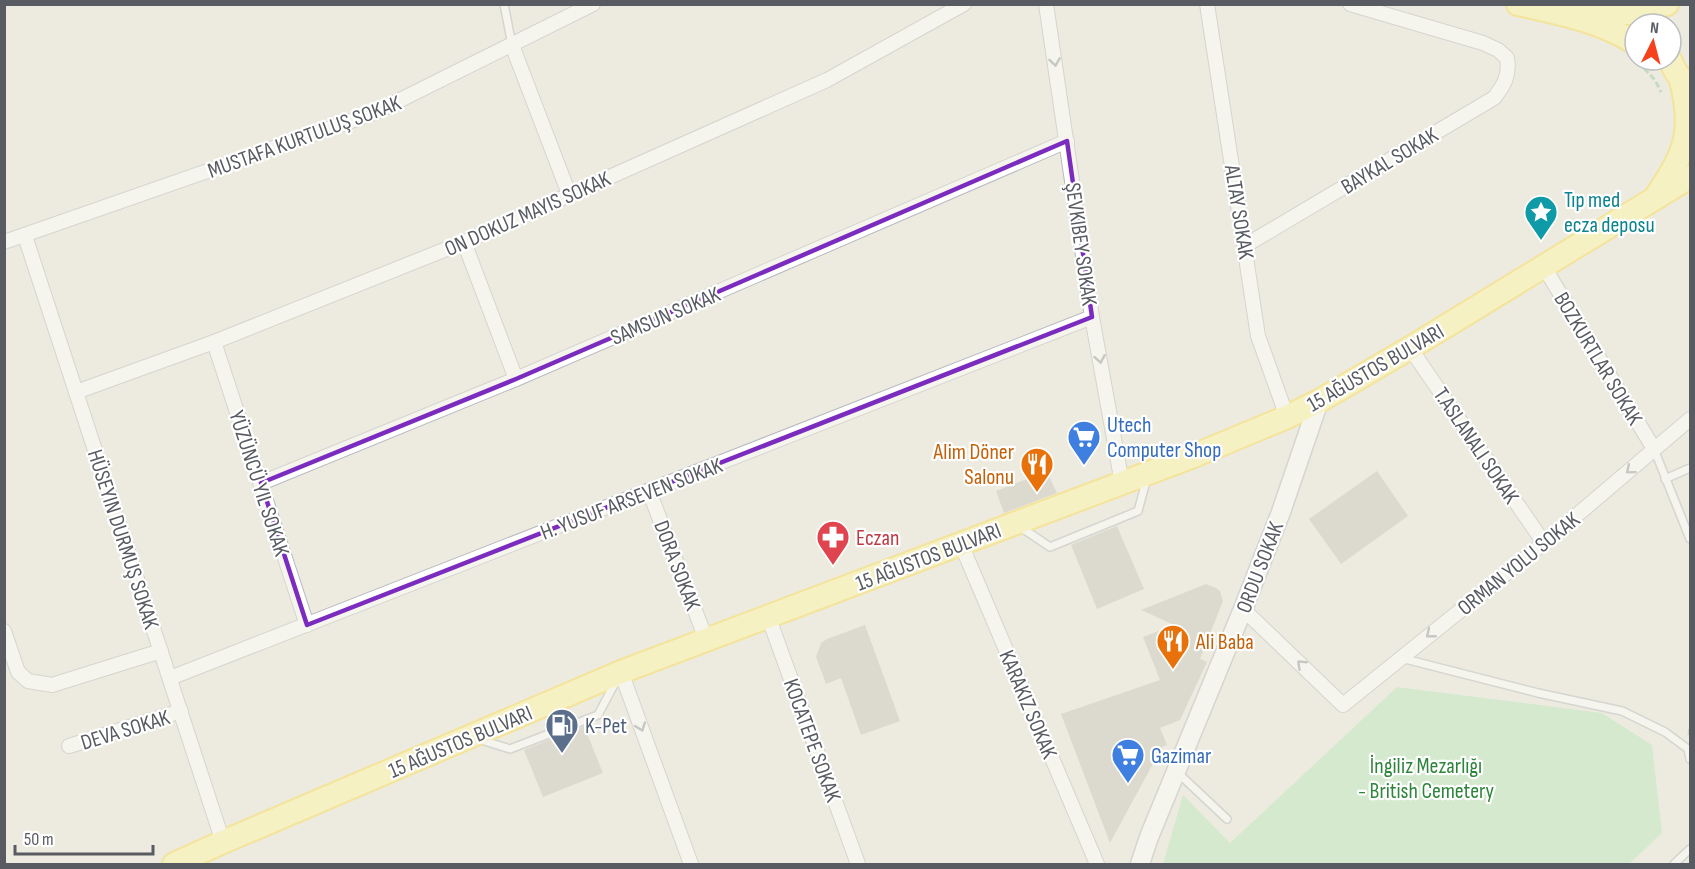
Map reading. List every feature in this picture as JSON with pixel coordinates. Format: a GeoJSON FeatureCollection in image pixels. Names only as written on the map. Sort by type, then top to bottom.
{"type":"FeatureCollection","features":[{"type":"Feature","properties":{"kind":"main road"},"geometry":{"type":"LineString","coordinates":[[1518,4],[1569,15],[1614,32],[1623,41]]}},
{"type":"Feature","properties":{"kind":"main road"},"geometry":{"type":"LineString","coordinates":[[1569,15],[1628,13],[1667,4]]}},
{"type":"Feature","properties":{"kind":"main road","name":"15 AĞUSTOS BULVARI"},"geometry":{"type":"LineString","coordinates":[[1657,196],[1680,158],[1687,137],[1688,106],[1675,72]]}},
{"type":"Feature","properties":{"kind":"main road","name":"15 AĞUSTOS BULVARI"},"geometry":{"type":"LineString","coordinates":[[174,864],[621,672],[1149,473],[1287,417],[1410,348],[1657,196],[1689,181]]}},
{"type":"Feature","properties":{"kind":"street","name":"MUSTAFA KURTULUŞ SOKAK"},"geometry":{"type":"LineString","coordinates":[[4,242],[374,113],[592,4]]}},
{"type":"Feature","properties":{"kind":"street"},"geometry":{"type":"LineString","coordinates":[[76,392],[214,342],[464,242],[827,81],[964,4]]}},
{"type":"Feature","properties":{"kind":"street","name":"ŞEVKIBEY SOKAK"},"geometry":{"type":"LineString","coordinates":[[1046,4],[1092,317],[1122,483]]}},
{"type":"Feature","properties":{"kind":"street","name":"ALTAY SOKAK"},"geometry":{"type":"LineString","coordinates":[[1207,4],[1246,245],[1258,336],[1287,417]]}},
{"type":"Feature","properties":{"kind":"street","name":"BAYKAL SOKAK"},"geometry":{"type":"LineString","coordinates":[[1246,245],[1494,98],[1506,83],[1509,69],[1508,58],[1498,50],[1483,43],[1350,4]]}},
{"type":"Feature","properties":{"kind":"street"},"geometry":{"type":"LineString","coordinates":[[512,45],[569,194]]}},
{"type":"Feature","properties":{"kind":"street","name":"SAMSUN SOKAK"},"geometry":{"type":"LineString","coordinates":[[261,483],[516,379],[1067,141]]}},
{"type":"Feature","properties":{"kind":"street","name":"HÜSEYIN DURMUŞ SOKAK"},"geometry":{"type":"LineString","coordinates":[[25,236],[223,842]]}},
{"type":"Feature","properties":{"kind":"street"},"geometry":{"type":"LineString","coordinates":[[464,242],[516,379]]}},
{"type":"Feature","properties":{"kind":"street","name":"BOZKURTLAR SOKAK"},"geometry":{"type":"LineString","coordinates":[[1544,267],[1654,450]]}},
{"type":"Feature","properties":{"kind":"street","name":"H. YUSUF ARSEVEN SOKAK"},"geometry":{"type":"LineString","coordinates":[[170,678],[1092,317]]}},
{"type":"Feature","properties":{"kind":"street"},"geometry":{"type":"LineString","coordinates":[[214,342],[307,625]]}},
{"type":"Feature","properties":{"kind":"street","name":"T.ASLANALI SOKAK"},"geometry":{"type":"LineString","coordinates":[[1410,348],[1544,543]]}},
{"type":"Feature","properties":{"kind":"street","name":"ORDU SOKAK"},"geometry":{"type":"LineString","coordinates":[[1140,864],[1281,512],[1318,401]]}},
{"type":"Feature","properties":{"kind":"street","name":"ORMAN YOLU SOKAK"},"geometry":{"type":"LineString","coordinates":[[1243,609],[1343,705],[1544,543],[1690,419]]}},
{"type":"Feature","properties":{"kind":"street","name":"DORA SOKAK"},"geometry":{"type":"LineString","coordinates":[[649,491],[706,639]]}},
{"type":"Feature","properties":{"kind":"street"},"geometry":{"type":"LineString","coordinates":[[961,544],[1097,864]]}},
{"type":"Feature","properties":{"kind":"street","name":"KOCATEPE SOKAK"},"geometry":{"type":"LineString","coordinates":[[768,616],[858,864]]}},
{"type":"Feature","properties":{"kind":"street"},"geometry":{"type":"LineString","coordinates":[[4,631],[18,672],[28,681],[52,685],[161,651]]}},
{"type":"Feature","properties":{"kind":"street"},"geometry":{"type":"LineString","coordinates":[[621,672],[689,864]]}},
{"type":"Feature","properties":{"kind":"street","name":"DEVA SOKAK"},"geometry":{"type":"LineString","coordinates":[[69,746],[181,711]]}},
{"type":"Feature","properties":{"kind":"lane"},"geometry":{"type":"LineString","coordinates":[[504,4],[512,45]]}},
{"type":"Feature","properties":{"kind":"lane"},"geometry":{"type":"LineString","coordinates":[[1654,450],[1690,539]]}},
{"type":"Feature","properties":{"kind":"lane"},"geometry":{"type":"LineString","coordinates":[[1665,479],[1690,468]]}},
{"type":"Feature","properties":{"kind":"lane"},"geometry":{"type":"LineString","coordinates":[[1014,524],[1050,547],[1138,511],[1149,473]]}},
{"type":"Feature","properties":{"kind":"lane"},"geometry":{"type":"LineString","coordinates":[[1401,658],[1539,693],[1622,711],[1665,732],[1688,749],[1690,759]]}},
{"type":"Feature","properties":{"kind":"lane"},"geometry":{"type":"LineString","coordinates":[[470,737],[510,749],[598,715],[621,672]]}},
{"type":"Feature","properties":{"kind":"lane"},"geometry":{"type":"LineString","coordinates":[[1176,772],[1227,819]]}},
{"type":"Feature","properties":{"kind":"lane"},"geometry":{"type":"LineString","coordinates":[[1674,864],[1690,849]]}},
{"type":"Feature","properties":{"kind":"path"},"geometry":{"type":"LineString","coordinates":[[1648,72],[1664,96]]}},
{"type":"Feature","properties":{"kind":"highlighted area"},"geometry":{"type":"Polygon","coordinates":[[[1067,141],[1092,317],[307,625],[261,483],[516,379],[1067,141]]]}},
{"type":"Feature","properties":{"kind":"green space","name":"İngiliz Mezarlığı - British Cemetery"},"geometry":{"type":"Polygon","coordinates":[[[1397,687],[1602,713],[1652,745],[1662,833],[1629,864],[1163,864],[1183,795],[1230,843],[1397,687]]]}},
{"type":"Feature","properties":{"kind":"building"},"geometry":{"type":"Polygon","coordinates":[[[1377,471],[1408,516],[1341,564],[1309,519],[1377,471]]]}},
{"type":"Feature","properties":{"kind":"building"},"geometry":{"type":"Polygon","coordinates":[[[1047,472],[1057,493],[1004,513],[996,491],[1027,479],[1026,477],[1047,472]]]}},
{"type":"Feature","properties":{"kind":"building"},"geometry":{"type":"Polygon","coordinates":[[[1117,526],[1144,589],[1097,609],[1071,545],[1117,526]]]}},
{"type":"Feature","properties":{"kind":"building"},"geometry":{"type":"Polygon","coordinates":[[[1206,584],[1220,591],[1223,601],[1200,659],[1207,662],[1180,720],[1160,728],[1167,745],[1162,747],[1110,843],[1061,714],[1160,680],[1143,637],[1174,625],[1141,610],[1206,584]]]}},
{"type":"Feature","properties":{"kind":"building"},"geometry":{"type":"Polygon","coordinates":[[[865,625],[900,721],[861,735],[841,678],[826,684],[816,657],[821,643],[827,639],[865,625]]]}},
{"type":"Feature","properties":{"kind":"building"},"geometry":{"type":"Polygon","coordinates":[[[584,726],[603,773],[543,797],[524,750],[584,726]]]}},
{"type":"Feature","properties":{"kind":"place","name":"Tıp med ecza deposu"},"geometry":{"type":"Point","coordinates":[1541,241]}},
{"type":"Feature","properties":{"kind":"place","name":"Utech Computer Shop"},"geometry":{"type":"Point","coordinates":[1084,466]}},
{"type":"Feature","properties":{"kind":"place","name":"Alim Döner Salonu"},"geometry":{"type":"Point","coordinates":[1037,493]}},
{"type":"Feature","properties":{"kind":"place","name":"Eczan"},"geometry":{"type":"Point","coordinates":[833,566]}},
{"type":"Feature","properties":{"kind":"place","name":"Ali Baba"},"geometry":{"type":"Point","coordinates":[1173,670]}},
{"type":"Feature","properties":{"kind":"place","name":"K-Pet"},"geometry":{"type":"Point","coordinates":[562,754]}},
{"type":"Feature","properties":{"kind":"place","name":"Gazimar"},"geometry":{"type":"Point","coordinates":[1128,784]}}]}
